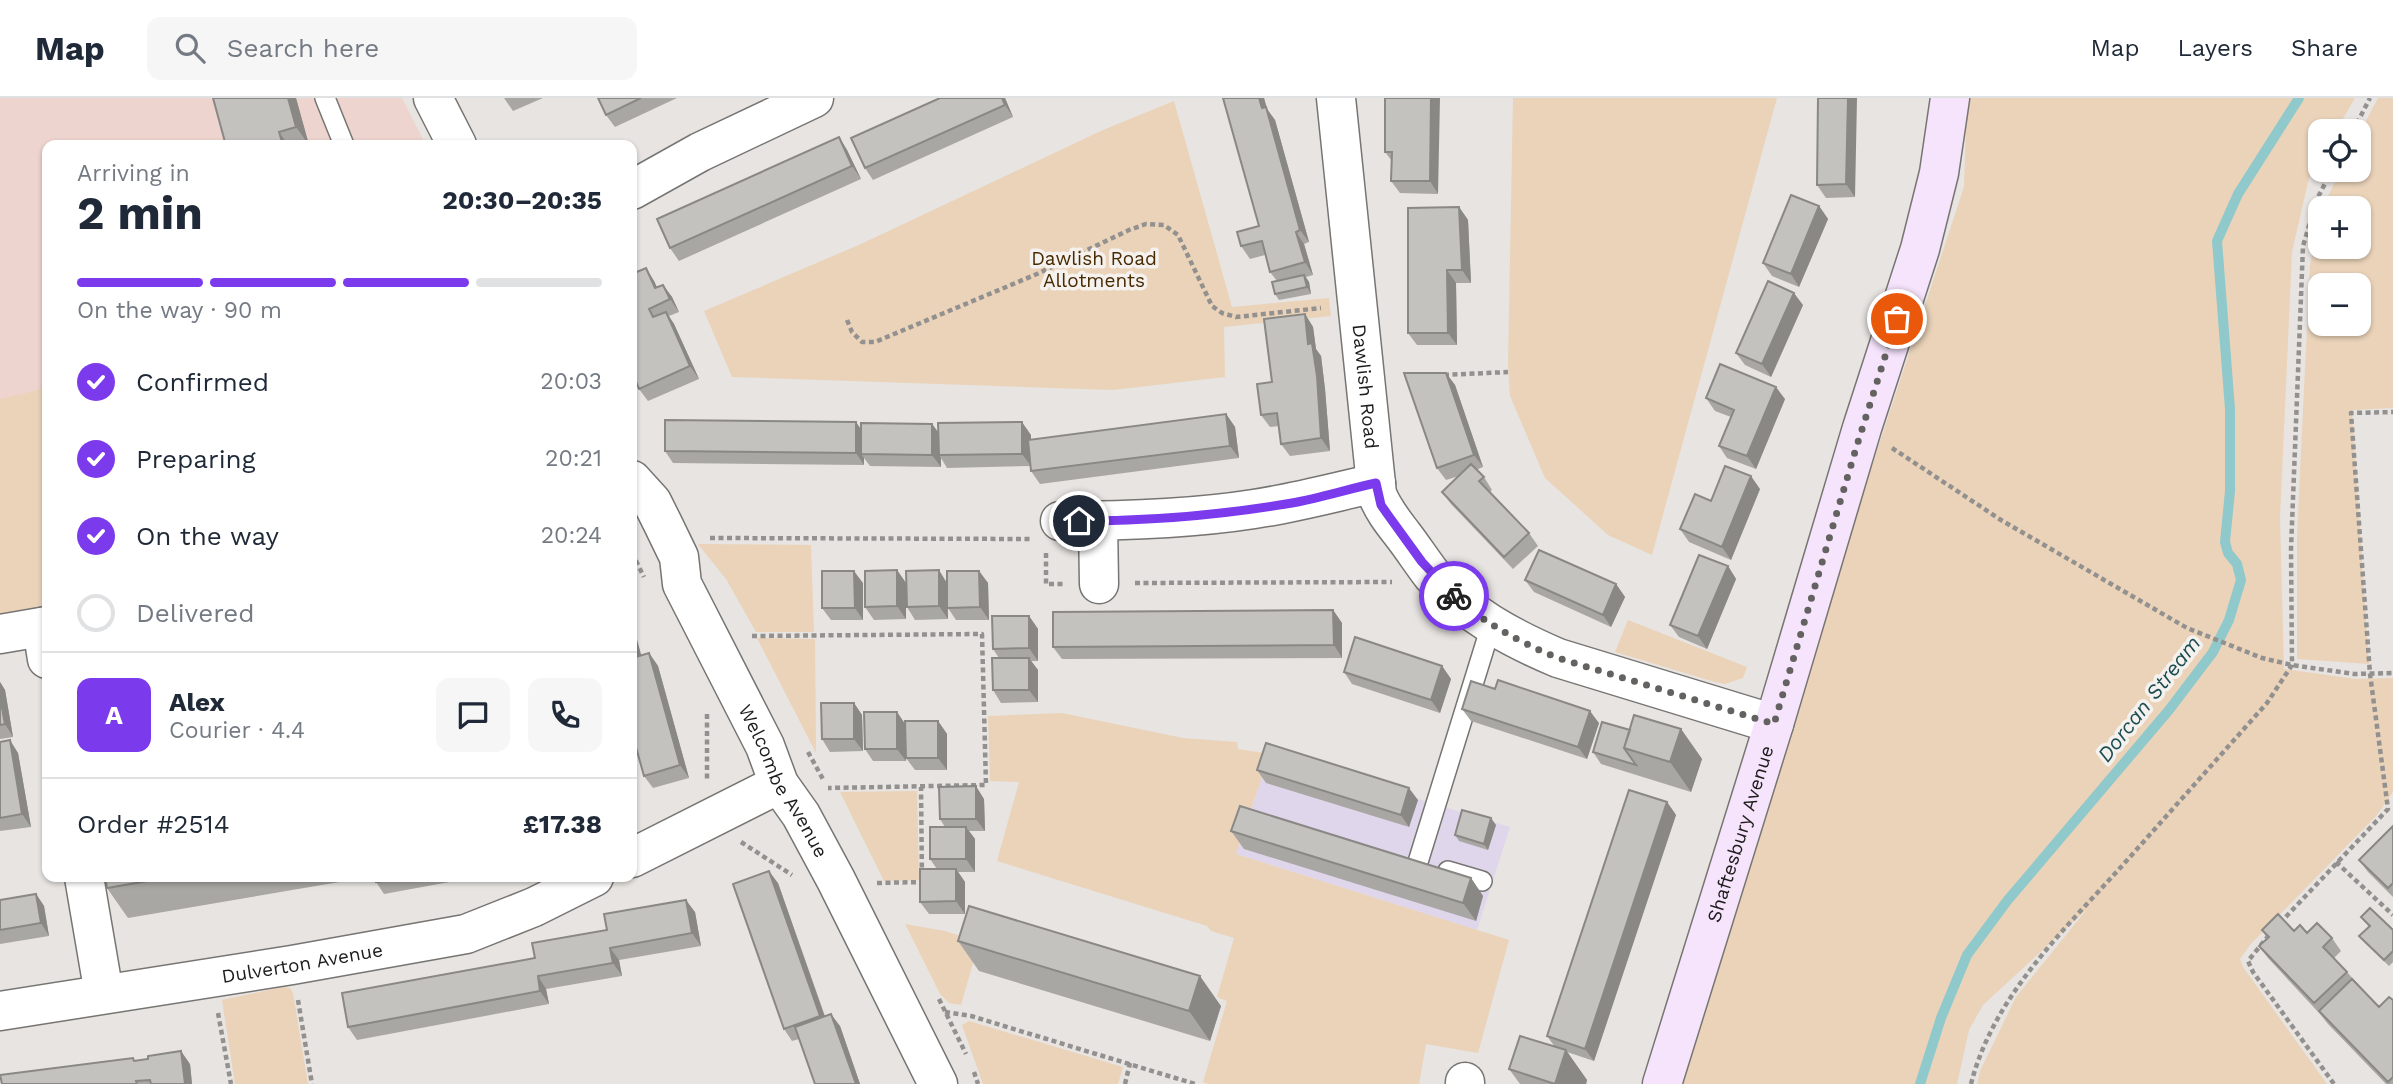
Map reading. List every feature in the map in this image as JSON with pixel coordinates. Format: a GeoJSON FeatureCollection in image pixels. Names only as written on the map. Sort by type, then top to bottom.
{"type":"FeatureCollection","features":[{"type":"Feature","properties":{"kind":"street"},"geometry":{"type":"LineString","coordinates":[[433,98],[454,140]]}},
{"type":"Feature","properties":{"kind":"street"},"geometry":{"type":"LineString","coordinates":[[637,187],[700,152],[814,98]]}},
{"type":"Feature","properties":{"kind":"street","name":"Dawlish Road"},"geometry":{"type":"LineString","coordinates":[[1336,98],[1376,483],[1381,505],[1428,570],[1445,588],[1491,626],[1558,658],[1774,724]]}},
{"type":"Feature","properties":{"kind":"street","name":"Shaftesbury Avenue"},"geometry":{"type":"LineString","coordinates":[[1662,1084],[1862,429],[1927,226],[1939,173],[1950,98]]}},
{"type":"Feature","properties":{"kind":"street"},"geometry":{"type":"LineString","coordinates":[[1052,526],[1251,510],[1376,483]]}},
{"type":"Feature","properties":{"kind":"street","name":"Welcombe Avenue"},"geometry":{"type":"LineString","coordinates":[[637,486],[652,502],[663,524],[678,557],[682,584],[765,747],[779,784],[799,811],[938,1084]]}},
{"type":"Feature","properties":{"kind":"street"},"geometry":{"type":"LineString","coordinates":[[1098,521],[1099,584]]}},
{"type":"Feature","properties":{"kind":"street"},"geometry":{"type":"LineString","coordinates":[[0,634],[42,637]]}},
{"type":"Feature","properties":{"kind":"street"},"geometry":{"type":"LineString","coordinates":[[637,855],[779,784]]}},
{"type":"Feature","properties":{"kind":"street"},"geometry":{"type":"LineString","coordinates":[[85,882],[104,994]]}},
{"type":"Feature","properties":{"kind":"street","name":"Dulverton Avenue"},"geometry":{"type":"LineString","coordinates":[[0,1011],[292,965],[466,934],[534,907],[584,882]]}},
{"type":"Feature","properties":{"kind":"lane"},"geometry":{"type":"LineString","coordinates":[[325,98],[342,140]]}},
{"type":"Feature","properties":{"kind":"lane"},"geometry":{"type":"LineString","coordinates":[[1482,881],[1411,860],[1491,626]]}},
{"type":"Feature","properties":{"kind":"path"},"geometry":{"type":"LineString","coordinates":[[2359,119],[2370,98]]}},
{"type":"Feature","properties":{"kind":"path"},"geometry":{"type":"LineString","coordinates":[[1971,1084],[1975,1069],[2000,1015],[2035,963],[2267,704],[2292,665],[2291,549],[2304,246],[2317,199],[2326,182]]}},
{"type":"Feature","properties":{"kind":"path"},"geometry":{"type":"LineString","coordinates":[[847,320],[852,332],[862,342],[875,342],[1037,274],[1146,224],[1164,225],[1178,235],[1212,306],[1222,313],[1236,317],[1357,304]]}},
{"type":"Feature","properties":{"kind":"path"},"geometry":{"type":"LineString","coordinates":[[1431,376],[1508,372]]}},
{"type":"Feature","properties":{"kind":"path"},"geometry":{"type":"LineString","coordinates":[[2334,1084],[2253,972],[2248,961],[2336,862],[2391,806],[2370,674],[2351,413],[2393,412]]}},
{"type":"Feature","properties":{"kind":"path"},"geometry":{"type":"LineString","coordinates":[[1862,429],[2001,520],[2187,628],[2262,658],[2292,665],[2354,674],[2393,673]]}},
{"type":"Feature","properties":{"kind":"path"},"geometry":{"type":"LineString","coordinates":[[637,559],[645,538],[663,524],[674,521],[685,538],[1036,539],[1052,526]]}},
{"type":"Feature","properties":{"kind":"path"},"geometry":{"type":"LineString","coordinates":[[1052,526],[1046,584],[1399,582],[1413,579],[1428,570]]}},
{"type":"Feature","properties":{"kind":"path"},"geometry":{"type":"LineString","coordinates":[[752,636],[982,634],[986,785],[828,788]]}},
{"type":"Feature","properties":{"kind":"path"},"geometry":{"type":"LineString","coordinates":[[876,883],[922,882],[921,787]]}},
{"type":"Feature","properties":{"kind":"path"},"geometry":{"type":"LineString","coordinates":[[2336,862],[2393,915]]}},
{"type":"Feature","properties":{"kind":"path"},"geometry":{"type":"LineString","coordinates":[[292,965],[312,1084]]}},
{"type":"Feature","properties":{"kind":"path"},"geometry":{"type":"LineString","coordinates":[[212,978],[231,1084]]}},
{"type":"Feature","properties":{"kind":"path"},"geometry":{"type":"LineString","coordinates":[[907,1023],[946,1012],[971,1016],[1195,1084]]}},
{"type":"Feature","properties":{"kind":"path"},"geometry":{"type":"LineString","coordinates":[[1125,1084],[1130,1063]]}},
{"type":"Feature","properties":{"kind":"shaded area"},"geometry":{"type":"Polygon","coordinates":[[[0,98],[402,98],[423,140],[42,140],[42,553],[0,561],[0,98]]]}},
{"type":"Feature","properties":{"kind":"shaded area"},"geometry":{"type":"Polygon","coordinates":[[[1270,754],[1510,827],[1477,930],[1236,854],[1270,754]]]}},
{"type":"Feature","properties":{"kind":"green space"},"geometry":{"type":"Polygon","coordinates":[[[1513,98],[1777,98],[1652,555],[1608,535],[1545,478],[1510,396],[1508,365],[1513,98]]]}},
{"type":"Feature","properties":{"kind":"green space"},"geometry":{"type":"Polygon","coordinates":[[[1967,98],[2355,98],[2343,119],[2308,119],[2308,182],[2292,252],[2280,518],[2284,669],[2356,679],[2393,678],[2393,792],[2377,815],[2250,945],[2240,959],[2243,967],[2327,1084],[1977,1084],[1980,1071],[2016,997],[2087,909],[1983,1005],[1969,1030],[1957,1084],[1674,1084],[1964,187],[1967,98]]]}},
{"type":"Feature","properties":{"kind":"green space"},"geometry":{"type":"Polygon","coordinates":[[[2378,98],[2393,98],[2393,408],[2352,410],[2369,664],[2297,659],[2297,536],[2308,307],[2308,336],[2371,336],[2371,273],[2310,273],[2311,259],[2371,259],[2371,196],[2328,196],[2335,182],[2371,182],[2371,119],[2367,119],[2378,98]]]}},
{"type":"Feature","properties":{"kind":"green space","name":"Dawlish Road Allotments"},"geometry":{"type":"Polygon","coordinates":[[[1174,101],[1232,307],[1329,298],[1331,316],[1224,327],[1225,377],[1113,390],[732,377],[704,311],[861,244],[1103,130],[1174,101]]]}},
{"type":"Feature","properties":{"kind":"green space"},"geometry":{"type":"Polygon","coordinates":[[[42,383],[42,614],[0,622],[0,399],[38,390],[42,383]]]}},
{"type":"Feature","properties":{"kind":"green space"},"geometry":{"type":"Polygon","coordinates":[[[698,544],[811,545],[814,632],[756,632],[726,579],[698,544]]]}},
{"type":"Feature","properties":{"kind":"green space"},"geometry":{"type":"Polygon","coordinates":[[[1628,620],[1747,667],[1743,678],[1725,684],[1715,682],[1615,652],[1628,620]]]}},
{"type":"Feature","properties":{"kind":"green space"},"geometry":{"type":"Polygon","coordinates":[[[757,638],[815,639],[816,753],[757,638]]]}},
{"type":"Feature","properties":{"kind":"green space"},"geometry":{"type":"Polygon","coordinates":[[[1062,713],[1183,738],[1237,742],[1238,749],[1270,754],[1236,854],[1509,940],[1478,1053],[1426,1044],[1419,1084],[1203,1082],[1227,1001],[1217,997],[1234,938],[1211,931],[1207,926],[997,861],[1019,782],[990,781],[988,716],[1062,713]]]}},
{"type":"Feature","properties":{"kind":"green space"},"geometry":{"type":"Polygon","coordinates":[[[917,791],[919,880],[884,881],[840,792],[917,791]]]}},
{"type":"Feature","properties":{"kind":"green space"},"geometry":{"type":"Polygon","coordinates":[[[905,924],[945,931],[979,942],[961,1005],[949,1003],[940,994],[905,924]]]}},
{"type":"Feature","properties":{"kind":"green space"},"geometry":{"type":"Polygon","coordinates":[[[283,987],[290,988],[293,993],[308,1084],[235,1084],[222,1000],[283,987]]]}},
{"type":"Feature","properties":{"kind":"green space"},"geometry":{"type":"Polygon","coordinates":[[[969,1021],[1123,1067],[1118,1084],[983,1084],[962,1025],[969,1021]]]}},
{"type":"Feature","properties":{"kind":"building"},"geometry":{"type":"Polygon","coordinates":[[[213,98],[288,98],[296,127],[279,132],[281,140],[224,140],[213,98]]]}},
{"type":"Feature","properties":{"kind":"building"},"geometry":{"type":"Polygon","coordinates":[[[598,98],[641,98],[606,115],[598,98]]]}},
{"type":"Feature","properties":{"kind":"building"},"geometry":{"type":"Polygon","coordinates":[[[940,98],[1002,98],[1005,105],[865,168],[851,138],[940,98]]]}},
{"type":"Feature","properties":{"kind":"building"},"geometry":{"type":"Polygon","coordinates":[[[1223,98],[1259,98],[1262,108],[1266,107],[1300,230],[1296,232],[1305,262],[1270,272],[1262,241],[1241,246],[1237,232],[1259,226],[1223,98]]]}},
{"type":"Feature","properties":{"kind":"building"},"geometry":{"type":"Polygon","coordinates":[[[1385,98],[1431,98],[1430,181],[1391,181],[1392,152],[1385,152],[1385,98]]]}},
{"type":"Feature","properties":{"kind":"building"},"geometry":{"type":"Polygon","coordinates":[[[1818,98],[1848,98],[1846,184],[1817,185],[1818,98]]]}},
{"type":"Feature","properties":{"kind":"building"},"geometry":{"type":"Polygon","coordinates":[[[839,137],[852,166],[670,248],[657,219],[839,137]]]}},
{"type":"Feature","properties":{"kind":"building"},"geometry":{"type":"Polygon","coordinates":[[[1791,195],[1819,206],[1791,274],[1763,263],[1791,195]]]}},
{"type":"Feature","properties":{"kind":"building"},"geometry":{"type":"Polygon","coordinates":[[[1459,207],[1462,270],[1447,270],[1448,333],[1408,333],[1408,208],[1459,207]]]}},
{"type":"Feature","properties":{"kind":"building"},"geometry":{"type":"Polygon","coordinates":[[[646,268],[655,288],[663,285],[670,299],[649,309],[653,317],[666,312],[690,366],[639,389],[637,384],[637,272],[646,268]]]}},
{"type":"Feature","properties":{"kind":"building"},"geometry":{"type":"Polygon","coordinates":[[[1304,275],[1307,287],[1275,294],[1272,282],[1304,275]]]}},
{"type":"Feature","properties":{"kind":"building"},"geometry":{"type":"Polygon","coordinates":[[[1768,281],[1794,293],[1762,364],[1736,353],[1768,281]]]}},
{"type":"Feature","properties":{"kind":"building"},"geometry":{"type":"Polygon","coordinates":[[[1305,314],[1308,344],[1312,343],[1317,376],[1321,438],[1281,444],[1277,413],[1261,415],[1257,384],[1272,382],[1264,319],[1305,314]]]}},
{"type":"Feature","properties":{"kind":"building"},"geometry":{"type":"Polygon","coordinates":[[[1720,364],[1776,387],[1747,456],[1719,446],[1734,410],[1706,398],[1720,364]]]}},
{"type":"Feature","properties":{"kind":"building"},"geometry":{"type":"Polygon","coordinates":[[[1404,373],[1446,373],[1474,455],[1437,468],[1404,373]]]}},
{"type":"Feature","properties":{"kind":"building"},"geometry":{"type":"Polygon","coordinates":[[[1226,414],[1230,446],[1031,471],[1028,440],[1226,414]]]}},
{"type":"Feature","properties":{"kind":"building"},"geometry":{"type":"Polygon","coordinates":[[[665,420],[856,422],[856,453],[665,451],[665,420]]]}},
{"type":"Feature","properties":{"kind":"building"},"geometry":{"type":"Polygon","coordinates":[[[1022,422],[1022,454],[939,455],[938,423],[1022,422]]]}},
{"type":"Feature","properties":{"kind":"building"},"geometry":{"type":"Polygon","coordinates":[[[861,423],[932,424],[932,455],[861,454],[861,423]]]}},
{"type":"Feature","properties":{"kind":"building"},"geometry":{"type":"Polygon","coordinates":[[[1471,464],[1484,477],[1479,481],[1529,533],[1504,557],[1442,492],[1471,464]]]}},
{"type":"Feature","properties":{"kind":"building"},"geometry":{"type":"Polygon","coordinates":[[[1725,466],[1751,476],[1722,547],[1680,529],[1695,494],[1711,501],[1725,466]]]}},
{"type":"Feature","properties":{"kind":"building"},"geometry":{"type":"Polygon","coordinates":[[[1539,550],[1616,584],[1603,615],[1525,580],[1539,550]]]}},
{"type":"Feature","properties":{"kind":"building"},"geometry":{"type":"Polygon","coordinates":[[[1699,555],[1728,566],[1698,636],[1670,625],[1699,555]]]}},
{"type":"Feature","properties":{"kind":"building"},"geometry":{"type":"Polygon","coordinates":[[[897,570],[897,606],[865,607],[865,571],[897,570]]]}},
{"type":"Feature","properties":{"kind":"building"},"geometry":{"type":"Polygon","coordinates":[[[939,570],[939,606],[907,607],[906,571],[939,570]]]}},
{"type":"Feature","properties":{"kind":"building"},"geometry":{"type":"Polygon","coordinates":[[[822,571],[854,571],[855,608],[822,608],[822,571]]]}},
{"type":"Feature","properties":{"kind":"building"},"geometry":{"type":"Polygon","coordinates":[[[947,571],[979,571],[980,607],[947,608],[947,571]]]}},
{"type":"Feature","properties":{"kind":"building"},"geometry":{"type":"Polygon","coordinates":[[[1333,610],[1334,645],[1053,647],[1053,612],[1333,610]]]}},
{"type":"Feature","properties":{"kind":"building"},"geometry":{"type":"Polygon","coordinates":[[[992,616],[1029,616],[1029,648],[993,649],[992,616]]]}},
{"type":"Feature","properties":{"kind":"building"},"geometry":{"type":"Polygon","coordinates":[[[1355,637],[1442,666],[1431,700],[1344,672],[1355,637]]]}},
{"type":"Feature","properties":{"kind":"building"},"geometry":{"type":"Polygon","coordinates":[[[649,653],[680,765],[644,776],[637,751],[637,657],[649,653]]]}},
{"type":"Feature","properties":{"kind":"building"},"geometry":{"type":"Polygon","coordinates":[[[992,658],[1029,658],[1029,690],[993,690],[992,658]]]}},
{"type":"Feature","properties":{"kind":"building"},"geometry":{"type":"Polygon","coordinates":[[[1498,680],[1590,711],[1578,747],[1462,709],[1471,681],[1495,689],[1498,680]]]}},
{"type":"Feature","properties":{"kind":"building"},"geometry":{"type":"Polygon","coordinates":[[[0,697],[5,724],[0,725],[0,697]]]}},
{"type":"Feature","properties":{"kind":"building"},"geometry":{"type":"Polygon","coordinates":[[[821,703],[854,703],[854,739],[822,739],[821,703]]]}},
{"type":"Feature","properties":{"kind":"building"},"geometry":{"type":"Polygon","coordinates":[[[864,712],[897,712],[897,749],[865,749],[864,712]]]}},
{"type":"Feature","properties":{"kind":"building"},"geometry":{"type":"Polygon","coordinates":[[[1634,715],[1681,729],[1670,762],[1624,748],[1634,715]]]}},
{"type":"Feature","properties":{"kind":"building"},"geometry":{"type":"Polygon","coordinates":[[[905,721],[938,721],[938,758],[906,758],[905,721]]]}},
{"type":"Feature","properties":{"kind":"building"},"geometry":{"type":"Polygon","coordinates":[[[1602,722],[1630,730],[1624,748],[1636,765],[1593,752],[1602,722]]]}},
{"type":"Feature","properties":{"kind":"building"},"geometry":{"type":"Polygon","coordinates":[[[10,740],[22,814],[0,818],[0,742],[10,740]]]}},
{"type":"Feature","properties":{"kind":"building"},"geometry":{"type":"Polygon","coordinates":[[[1266,743],[1409,788],[1401,815],[1257,770],[1266,743]]]}},
{"type":"Feature","properties":{"kind":"building"},"geometry":{"type":"Polygon","coordinates":[[[976,786],[976,819],[940,819],[939,787],[976,786]]]}},
{"type":"Feature","properties":{"kind":"building"},"geometry":{"type":"Polygon","coordinates":[[[1629,790],[1667,802],[1585,1049],[1547,1036],[1629,790]]]}},
{"type":"Feature","properties":{"kind":"building"},"geometry":{"type":"Polygon","coordinates":[[[1240,806],[1471,878],[1463,903],[1231,831],[1240,806]]]}},
{"type":"Feature","properties":{"kind":"building"},"geometry":{"type":"Polygon","coordinates":[[[1462,810],[1491,818],[1484,844],[1455,835],[1462,810]]]}},
{"type":"Feature","properties":{"kind":"building"},"geometry":{"type":"Polygon","coordinates":[[[2393,826],[2393,883],[2388,888],[2359,860],[2393,826]]]}},
{"type":"Feature","properties":{"kind":"building"},"geometry":{"type":"Polygon","coordinates":[[[930,827],[966,827],[966,859],[930,859],[930,827]]]}},
{"type":"Feature","properties":{"kind":"building"},"geometry":{"type":"Polygon","coordinates":[[[920,869],[956,869],[956,901],[920,902],[920,869]]]}},
{"type":"Feature","properties":{"kind":"building"},"geometry":{"type":"Polygon","coordinates":[[[769,871],[820,1016],[784,1029],[733,884],[769,871]]]}},
{"type":"Feature","properties":{"kind":"building"},"geometry":{"type":"Polygon","coordinates":[[[106,882],[142,882],[107,888],[106,882]]]}},
{"type":"Feature","properties":{"kind":"building"},"geometry":{"type":"Polygon","coordinates":[[[36,894],[41,923],[0,930],[0,900],[36,894]]]}},
{"type":"Feature","properties":{"kind":"building"},"geometry":{"type":"Polygon","coordinates":[[[686,900],[692,933],[610,948],[613,963],[538,976],[540,991],[348,1027],[342,993],[535,958],[532,943],[607,930],[604,914],[686,900]]]}},
{"type":"Feature","properties":{"kind":"building"},"geometry":{"type":"Polygon","coordinates":[[[969,906],[1200,976],[1189,1011],[958,941],[969,906]]]}},
{"type":"Feature","properties":{"kind":"building"},"geometry":{"type":"Polygon","coordinates":[[[2370,908],[2393,930],[2393,951],[2384,960],[2359,936],[2370,926],[2361,917],[2370,908]]]}},
{"type":"Feature","properties":{"kind":"building"},"geometry":{"type":"Polygon","coordinates":[[[2278,914],[2294,931],[2300,925],[2307,933],[2317,923],[2332,938],[2323,947],[2347,972],[2314,1003],[2259,946],[2269,937],[2262,930],[2278,914]]]}},
{"type":"Feature","properties":{"kind":"building"},"geometry":{"type":"Polygon","coordinates":[[[2352,979],[2379,1007],[2389,997],[2393,1000],[2393,1077],[2388,1082],[2319,1011],[2352,979]]]}},
{"type":"Feature","properties":{"kind":"building"},"geometry":{"type":"Polygon","coordinates":[[[831,1014],[856,1084],[815,1084],[795,1027],[831,1014]]]}},
{"type":"Feature","properties":{"kind":"building"},"geometry":{"type":"Polygon","coordinates":[[[1520,1036],[1566,1050],[1555,1084],[1509,1069],[1520,1036]]]}},
{"type":"Feature","properties":{"kind":"building"},"geometry":{"type":"Polygon","coordinates":[[[181,1051],[185,1084],[151,1084],[150,1080],[136,1081],[137,1084],[2,1084],[0,1075],[133,1058],[134,1061],[181,1051]]]}},
{"type":"Feature","properties":{"kind":"waterway","name":"Dorcan Stream"},"geometry":{"type":"LineString","coordinates":[[1920,1084],[1941,1018],[1967,955],[2007,901],[2169,710],[2213,652],[2229,620],[2241,580],[2237,564],[2228,553],[2225,542],[2230,491],[2230,409],[2217,241],[2238,194],[2299,98]]}},
{"type":"Feature","properties":{"kind":"way so far"},"geometry":{"type":"LineString","coordinates":[[1454,596],[1491,626],[1558,658],[1774,724],[1897,319]]}},
{"type":"Feature","properties":{"kind":"route"},"geometry":{"type":"LineString","coordinates":[[1079,521],[1185,517],[1251,510],[1376,483],[1381,505],[1433,576],[1454,596]]}}]}
